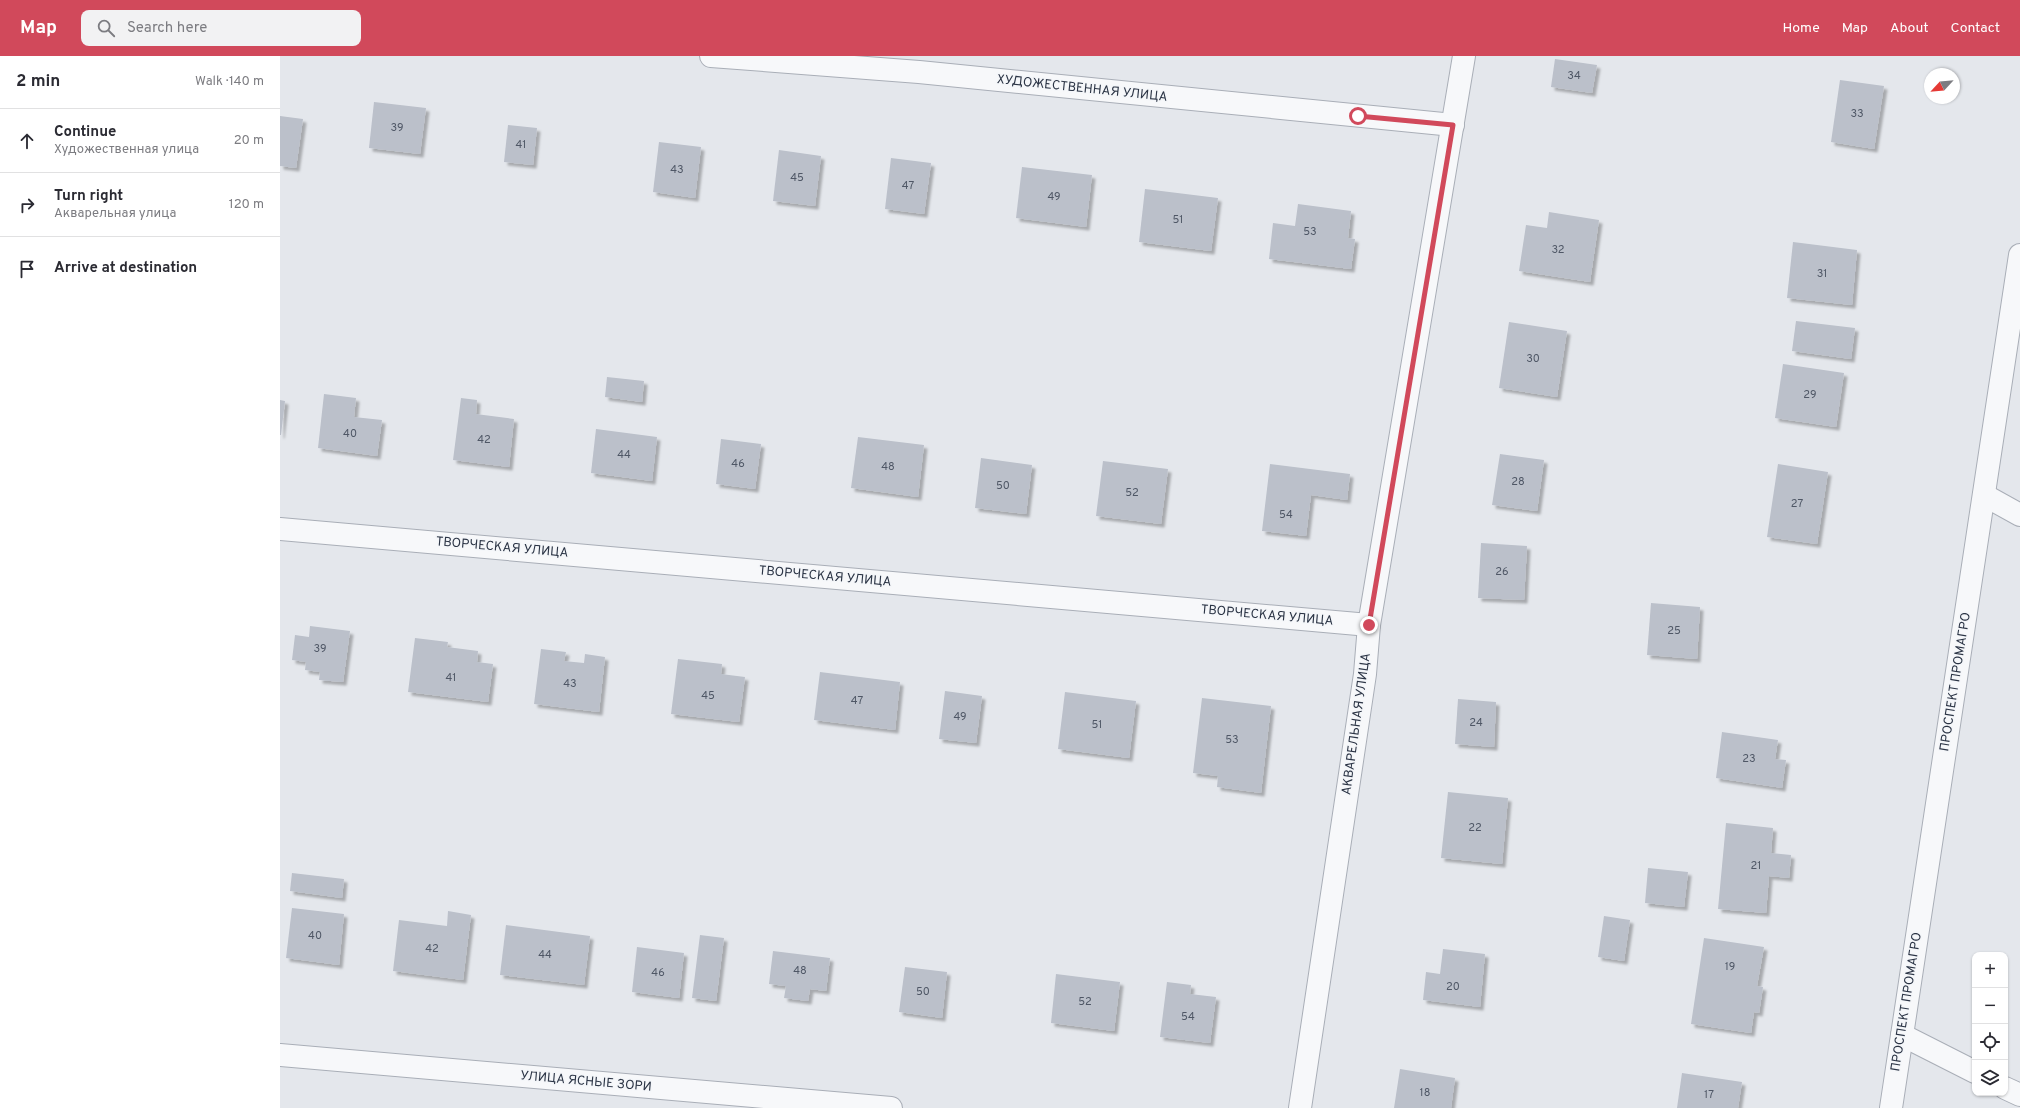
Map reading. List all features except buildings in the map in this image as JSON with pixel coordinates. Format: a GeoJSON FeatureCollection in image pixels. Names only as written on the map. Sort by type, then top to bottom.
{"type":"FeatureCollection","features":[{"type":"Feature","properties":{"kind":"street","name":"ХУДОЖЕСТВЕННАЯ УЛИЦА"},"geometry":{"type":"LineString","coordinates":[[711,56],[919,72],[1453,125]]}},
{"type":"Feature","properties":{"kind":"street","name":"АКВАРЕЛЬНАЯ УЛИЦА"},"geometry":{"type":"LineString","coordinates":[[1300,1108],[1365,674],[1369,625],[1464,56]]}},
{"type":"Feature","properties":{"kind":"street","name":"ПРОСПЕКТ ПРОМАГРО"},"geometry":{"type":"LineString","coordinates":[[1891,1108],[2020,255]]}},
{"type":"Feature","properties":{"kind":"street"},"geometry":{"type":"LineString","coordinates":[[1984,495],[2020,515]]}},
{"type":"Feature","properties":{"kind":"street","name":"ТВОРЧЕСКАЯ УЛИЦА"},"geometry":{"type":"LineString","coordinates":[[280,529],[1369,625]]}},
{"type":"Feature","properties":{"kind":"street"},"geometry":{"type":"LineString","coordinates":[[1902,1035],[1972,1070]]}},
{"type":"Feature","properties":{"kind":"street","name":"УЛИЦА ЯСНЫЕ ЗОРИ"},"geometry":{"type":"LineString","coordinates":[[280,1055],[891,1108]]}},
{"type":"Feature","properties":{"kind":"street"},"geometry":{"type":"LineString","coordinates":[[2008,1089],[2020,1095]]}},
{"type":"Feature","properties":{"kind":"route"},"geometry":{"type":"LineString","coordinates":[[1358,116],[1453,125],[1369,625]]}}]}
